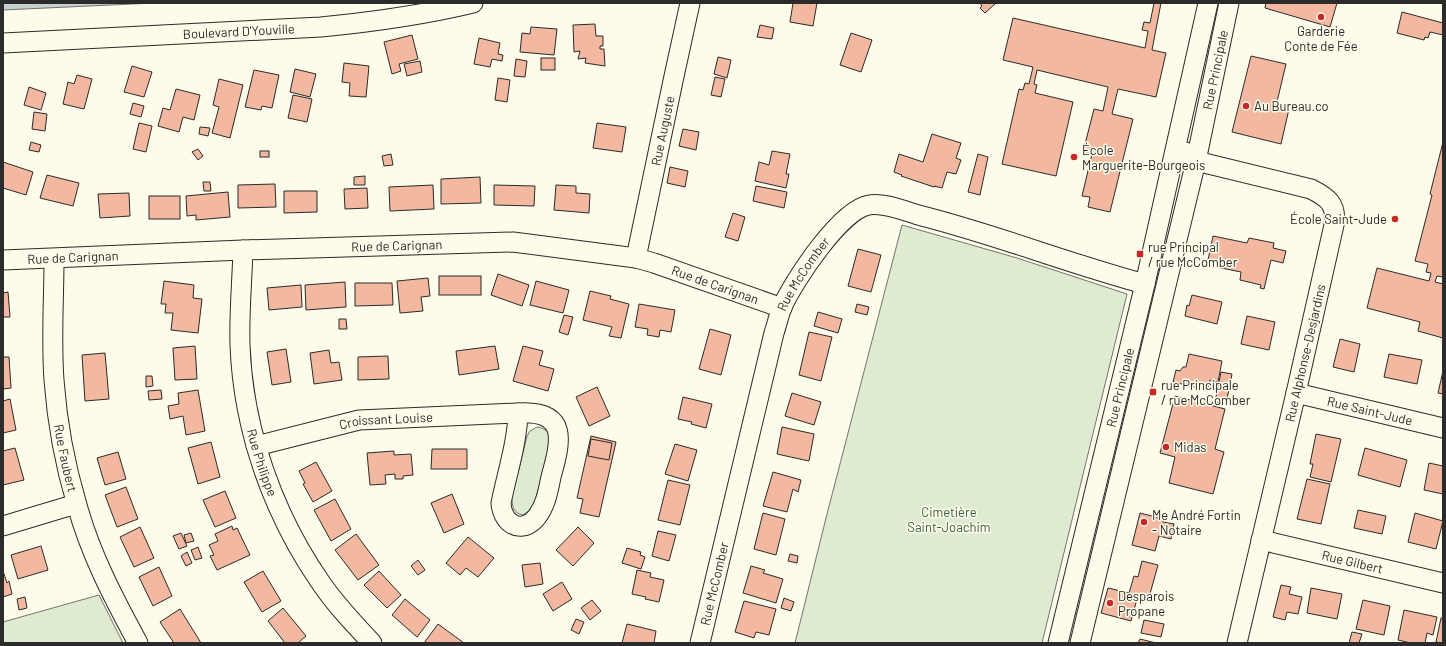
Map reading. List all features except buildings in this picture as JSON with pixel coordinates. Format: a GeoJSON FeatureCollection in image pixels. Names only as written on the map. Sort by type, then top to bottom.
{"type":"FeatureCollection","features":[{"type":"Feature","properties":{"kind":"street","name":"Boulevard D'Youville"},"geometry":{"type":"LineString","coordinates":[[3,43],[352,24],[406,17],[473,3]]}},
{"type":"Feature","properties":{"kind":"street","name":"Rue Auguste"},"geometry":{"type":"LineString","coordinates":[[636,258],[672,81],[690,3]]}},
{"type":"Feature","properties":{"kind":"street","name":"Rue Principale"},"geometry":{"type":"LineString","coordinates":[[1058,643],[1145,284],[1208,3]]}},
{"type":"Feature","properties":{"kind":"street","name":"Rue Principale"},"geometry":{"type":"LineString","coordinates":[[1080,643],[1196,160],[1229,3]]}},
{"type":"Feature","properties":{"kind":"street"},"geometry":{"type":"LineString","coordinates":[[1179,131],[1186,152],[1190,158],[1196,160]]}},
{"type":"Feature","properties":{"kind":"street","name":"Rue Alphonse-Desjardins"},"geometry":{"type":"LineString","coordinates":[[1196,160],[1312,189],[1328,199],[1335,212],[1334,225],[1296,393],[1237,643]]}},
{"type":"Feature","properties":{"kind":"street","name":"Rue McComber"},"geometry":{"type":"LineString","coordinates":[[700,643],[772,341],[782,308],[800,276],[833,230],[852,212],[875,204],[949,223],[1145,284]]}},
{"type":"Feature","properties":{"kind":"street","name":"Rue de Carignan"},"geometry":{"type":"LineString","coordinates":[[3,260],[243,250],[513,242],[636,258],[782,308]]}},
{"type":"Feature","properties":{"kind":"street","name":"Rue Philippe"},"geometry":{"type":"LineString","coordinates":[[243,250],[240,344],[242,367],[247,407],[264,472],[280,513],[305,560],[344,613],[372,643]]}},
{"type":"Feature","properties":{"kind":"street","name":"Rue Faubert"},"geometry":{"type":"LineString","coordinates":[[54,259],[54,379],[66,461],[76,504],[100,568],[138,643]]}},
{"type":"Feature","properties":{"kind":"street","name":"Rue Saint-Jude"},"geometry":{"type":"LineString","coordinates":[[1296,393],[1443,428]]}},
{"type":"Feature","properties":{"kind":"street","name":"Croissant Louise"},"geometry":{"type":"LineString","coordinates":[[256,446],[358,420],[518,413],[538,414],[549,418],[555,423],[559,437],[557,454],[543,506],[530,523],[524,526],[510,524],[505,518],[501,503],[516,443],[518,413]]}},
{"type":"Feature","properties":{"kind":"street"},"geometry":{"type":"LineString","coordinates":[[3,526],[76,504]]}},
{"type":"Feature","properties":{"kind":"street","name":"Rue Gilbert"},"geometry":{"type":"LineString","coordinates":[[1261,540],[1443,583]]}},
{"type":"Feature","properties":{"kind":"green space","name":"Cimetière Saint-Joachim"},"geometry":{"type":"Polygon","coordinates":[[[902,225],[1017,258],[1127,294],[1042,643],[795,643],[902,225]]]}},
{"type":"Feature","properties":{"kind":"green space"},"geometry":{"type":"Polygon","coordinates":[[[537,427],[547,432],[550,436],[551,443],[535,501],[530,510],[523,515],[515,511],[512,503],[512,497],[527,436],[530,431],[537,427]]]}},
{"type":"Feature","properties":{"kind":"green space"},"geometry":{"type":"Polygon","coordinates":[[[99,595],[123,643],[3,643],[3,622],[99,595]]]}},
{"type":"Feature","properties":{"kind":"shaded area"},"geometry":{"type":"Polygon","coordinates":[[[3,3],[154,3],[3,10],[3,3]]]}},
{"type":"Feature","properties":{"kind":"place","name":"Garderie Conte de Fée"},"geometry":{"type":"Point","coordinates":[1321,17]}},
{"type":"Feature","properties":{"kind":"place","name":"Au Bureau.co"},"geometry":{"type":"Point","coordinates":[1246,106]}},
{"type":"Feature","properties":{"kind":"place","name":"École Marguerite-Bourgeois"},"geometry":{"type":"Point","coordinates":[1074,157]}},
{"type":"Feature","properties":{"kind":"place","name":"École Saint-Jude"},"geometry":{"type":"Point","coordinates":[1395,219]}},
{"type":"Feature","properties":{"kind":"place","name":"rue Principal / rue McComber"},"geometry":{"type":"Point","coordinates":[1140,254]}},
{"type":"Feature","properties":{"kind":"place","name":"rue Principale / rue McComber"},"geometry":{"type":"Point","coordinates":[1153,392]}},
{"type":"Feature","properties":{"kind":"place","name":"Midas"},"geometry":{"type":"Point","coordinates":[1166,447]}},
{"type":"Feature","properties":{"kind":"place","name":"Me André Fortin - Notaire"},"geometry":{"type":"Point","coordinates":[1144,522]}},
{"type":"Feature","properties":{"kind":"place","name":"Desparois Propane"},"geometry":{"type":"Point","coordinates":[1110,603]}}]}
